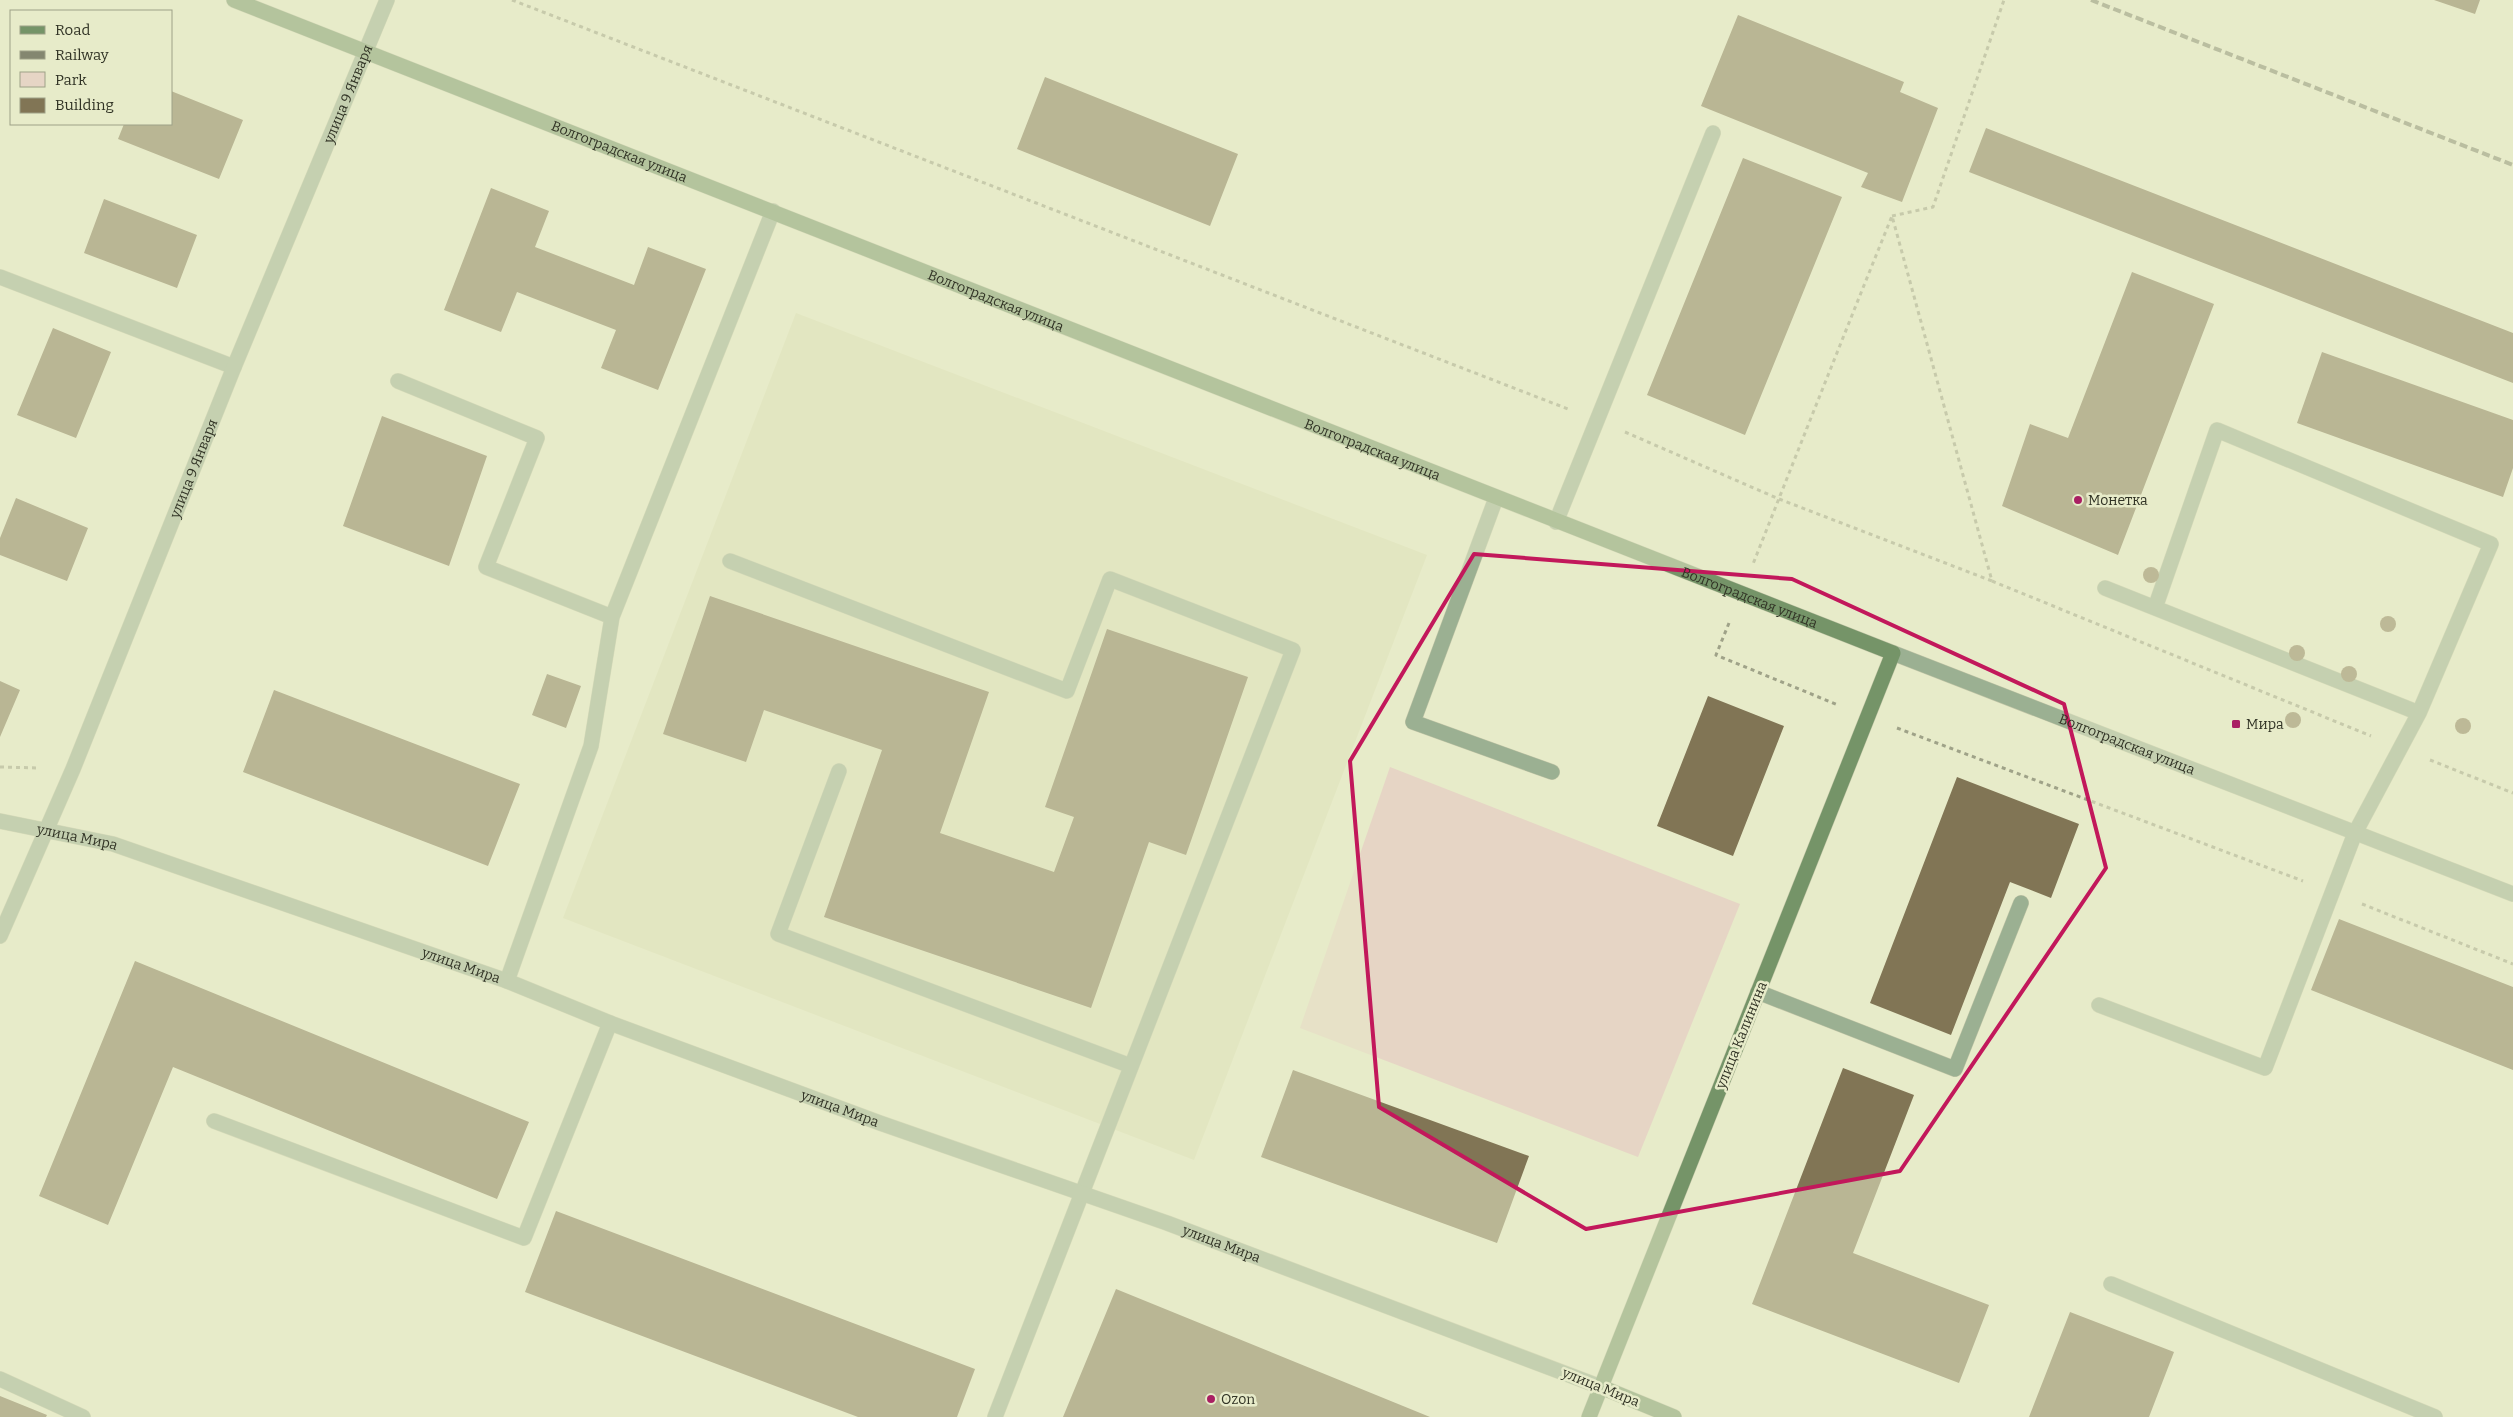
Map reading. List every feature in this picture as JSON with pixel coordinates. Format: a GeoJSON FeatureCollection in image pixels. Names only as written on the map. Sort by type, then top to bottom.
{"type":"FeatureCollection","features":[{"type":"Feature","properties":{"kind":"street","name":"Волгоградская улица"},"geometry":{"type":"LineString","coordinates":[[234,0],[773,211],[1556,522],[2513,894]]}},
{"type":"Feature","properties":{"kind":"street","name":"улица 9 Января"},"geometry":{"type":"LineString","coordinates":[[0,936],[73,770],[234,366],[387,0]]}},
{"type":"Feature","properties":{"kind":"street"},"geometry":{"type":"LineString","coordinates":[[1556,522],[1713,133]]}},
{"type":"Feature","properties":{"kind":"street"},"geometry":{"type":"LineString","coordinates":[[507,981],[591,746],[612,617],[773,211]]}},
{"type":"Feature","properties":{"kind":"street"},"geometry":{"type":"LineString","coordinates":[[0,277],[234,366]]}},
{"type":"Feature","properties":{"kind":"street"},"geometry":{"type":"LineString","coordinates":[[398,382],[537,438],[486,566],[612,617]]}},
{"type":"Feature","properties":{"kind":"street"},"geometry":{"type":"LineString","coordinates":[[2099,1005],[2265,1068],[2355,833],[2419,713],[2491,544],[2217,430],[2155,608]]}},
{"type":"Feature","properties":{"kind":"street"},"geometry":{"type":"LineString","coordinates":[[1496,498],[1413,722],[1552,772]]}},
{"type":"Feature","properties":{"kind":"street"},"geometry":{"type":"LineString","coordinates":[[730,560],[1067,691],[1110,579],[1293,650],[995,1417]]}},
{"type":"Feature","properties":{"kind":"street"},"geometry":{"type":"LineString","coordinates":[[2104,588],[2419,713]]}},
{"type":"Feature","properties":{"kind":"street","name":"улица Калинина"},"geometry":{"type":"LineString","coordinates":[[1589,1417],[1893,653]]}},
{"type":"Feature","properties":{"kind":"street"},"geometry":{"type":"LineString","coordinates":[[839,771],[778,934],[1131,1066]]}},
{"type":"Feature","properties":{"kind":"street","name":"улица Мира"},"geometry":{"type":"LineString","coordinates":[[0,821],[113,844],[507,981],[610,1023],[880,1123],[1082,1192],[1601,1387],[1674,1417]]}},
{"type":"Feature","properties":{"kind":"street"},"geometry":{"type":"LineString","coordinates":[[1758,992],[1955,1069],[2021,903]]}},
{"type":"Feature","properties":{"kind":"street"},"geometry":{"type":"LineString","coordinates":[[214,1121],[524,1238],[610,1023]]}},
{"type":"Feature","properties":{"kind":"street"},"geometry":{"type":"LineString","coordinates":[[2112,1284],[2435,1417]]}},
{"type":"Feature","properties":{"kind":"street"},"geometry":{"type":"LineString","coordinates":[[0,1379],[83,1417]]}},
{"type":"Feature","properties":{"kind":"path"},"geometry":{"type":"LineString","coordinates":[[512,0],[1598,420],[1779,499],[1992,581],[2513,793]]}},
{"type":"Feature","properties":{"kind":"path"},"geometry":{"type":"LineString","coordinates":[[1892,216],[1933,207],[2004,0]]}},
{"type":"Feature","properties":{"kind":"path"},"geometry":{"type":"LineString","coordinates":[[1892,216],[1716,655],[1868,717],[2332,892],[2513,964]]}},
{"type":"Feature","properties":{"kind":"path"},"geometry":{"type":"LineString","coordinates":[[1892,216],[1992,581]]}},
{"type":"Feature","properties":{"kind":"highlighted area"},"geometry":{"type":"Polygon","coordinates":[[[1474,554],[1792,579],[2064,704],[2106,868],[1900,1171],[1586,1229],[1379,1107],[1350,761],[1474,554]]]}},
{"type":"Feature","properties":{"kind":"shaded area"},"geometry":{"type":"Polygon","coordinates":[[[796,313],[1427,555],[1194,1160],[563,918],[796,313]]]}},
{"type":"Feature","properties":{"kind":"green space"},"geometry":{"type":"Polygon","coordinates":[[[1390,767],[1740,904],[1638,1157],[1300,1028],[1390,767]]]}},
{"type":"Feature","properties":{"kind":"building"},"geometry":{"type":"Polygon","coordinates":[[[2434,0],[2480,0],[2475,14],[2434,0]]]}},
{"type":"Feature","properties":{"kind":"building"},"geometry":{"type":"Polygon","coordinates":[[[1738,15],[1904,82],[1900,92],[1938,108],[1902,202],[1861,187],[1868,173],[1701,106],[1738,15]]]}},
{"type":"Feature","properties":{"kind":"building"},"geometry":{"type":"Polygon","coordinates":[[[1045,77],[1238,154],[1210,226],[1017,149],[1045,77]]]}},
{"type":"Feature","properties":{"kind":"building"},"geometry":{"type":"Polygon","coordinates":[[[172,91],[243,120],[219,179],[118,139],[124,125],[172,125],[172,91]]]}},
{"type":"Feature","properties":{"kind":"building"},"geometry":{"type":"Polygon","coordinates":[[[1986,128],[2513,333],[2513,383],[1969,172],[1986,128]]]}},
{"type":"Feature","properties":{"kind":"building"},"geometry":{"type":"Polygon","coordinates":[[[1743,158],[1842,197],[1745,435],[1647,395],[1743,158]]]}},
{"type":"Feature","properties":{"kind":"building"},"geometry":{"type":"Polygon","coordinates":[[[491,188],[549,211],[535,247],[634,285],[648,247],[706,269],[658,390],[601,368],[616,330],[517,292],[501,332],[444,310],[491,188]]]}},
{"type":"Feature","properties":{"kind":"building"},"geometry":{"type":"Polygon","coordinates":[[[104,199],[197,235],[177,288],[84,253],[104,199]]]}},
{"type":"Feature","properties":{"kind":"building"},"geometry":{"type":"Polygon","coordinates":[[[2132,272],[2214,304],[2118,555],[2002,506],[2030,424],[2068,438],[2132,272]]]}},
{"type":"Feature","properties":{"kind":"building"},"geometry":{"type":"Polygon","coordinates":[[[53,328],[111,352],[76,438],[17,415],[53,328]]]}},
{"type":"Feature","properties":{"kind":"building"},"geometry":{"type":"Polygon","coordinates":[[[2322,352],[2513,420],[2513,468],[2503,497],[2297,423],[2322,352]]]}},
{"type":"Feature","properties":{"kind":"building"},"geometry":{"type":"Polygon","coordinates":[[[382,416],[487,456],[449,566],[343,526],[382,416]]]}},
{"type":"Feature","properties":{"kind":"building"},"geometry":{"type":"Polygon","coordinates":[[[16,498],[88,528],[67,581],[0,555],[0,538],[16,498]]]}},
{"type":"Feature","properties":{"kind":"building"},"geometry":{"type":"Polygon","coordinates":[[[710,596],[989,692],[940,833],[1054,872],[1074,817],[1045,807],[1107,629],[1248,677],[1186,855],[1149,842],[1091,1008],[824,917],[882,750],[764,710],[746,762],[663,734],[710,596]]]}},
{"type":"Feature","properties":{"kind":"building"},"geometry":{"type":"Polygon","coordinates":[[[547,674],[581,686],[566,728],[532,715],[547,674]]]}},
{"type":"Feature","properties":{"kind":"building"},"geometry":{"type":"Polygon","coordinates":[[[0,681],[20,690],[0,737],[0,681]]]}},
{"type":"Feature","properties":{"kind":"building"},"geometry":{"type":"Polygon","coordinates":[[[274,690],[520,784],[488,866],[243,772],[274,690]]]}},
{"type":"Feature","properties":{"kind":"building"},"geometry":{"type":"Polygon","coordinates":[[[1708,696],[1784,726],[1733,856],[1657,826],[1708,696]]]}},
{"type":"Feature","properties":{"kind":"building"},"geometry":{"type":"Polygon","coordinates":[[[1957,777],[2079,824],[2051,898],[2010,882],[1951,1035],[1870,1003],[1957,777]]]}},
{"type":"Feature","properties":{"kind":"building"},"geometry":{"type":"Polygon","coordinates":[[[2339,919],[2513,987],[2513,1070],[2311,990],[2339,919]]]}},
{"type":"Feature","properties":{"kind":"building"},"geometry":{"type":"Polygon","coordinates":[[[135,961],[529,1122],[497,1199],[173,1067],[108,1225],[39,1196],[135,961]]]}},
{"type":"Feature","properties":{"kind":"building"},"geometry":{"type":"Polygon","coordinates":[[[1843,1068],[1914,1095],[1853,1253],[1989,1305],[1959,1383],[1752,1304],[1843,1068]]]}},
{"type":"Feature","properties":{"kind":"building"},"geometry":{"type":"Polygon","coordinates":[[[1293,1070],[1529,1156],[1497,1243],[1261,1157],[1293,1070]]]}},
{"type":"Feature","properties":{"kind":"building"},"geometry":{"type":"Polygon","coordinates":[[[556,1211],[975,1369],[957,1417],[858,1417],[525,1292],[556,1211]]]}},
{"type":"Feature","properties":{"kind":"building"},"geometry":{"type":"Polygon","coordinates":[[[1116,1289],[1430,1417],[1063,1417],[1116,1289]]]}},
{"type":"Feature","properties":{"kind":"building"},"geometry":{"type":"Polygon","coordinates":[[[2070,1312],[2174,1352],[2149,1417],[2029,1417],[2070,1312]]]}},
{"type":"Feature","properties":{"kind":"building"},"geometry":{"type":"Polygon","coordinates":[[[0,1396],[47,1415],[46,1417],[0,1417],[0,1396]]]}},
{"type":"Feature","properties":{"kind":"railway"},"geometry":{"type":"LineString","coordinates":[[2091,0],[2513,165]]}},
{"type":"Feature","properties":{"kind":"place","name":"Монетка"},"geometry":{"type":"Point","coordinates":[2078,500]}},
{"type":"Feature","properties":{"kind":"place","name":"Мира"},"geometry":{"type":"Point","coordinates":[2236,724]}},
{"type":"Feature","properties":{"kind":"place","name":"Ozon"},"geometry":{"type":"Point","coordinates":[1211,1399]}}]}
